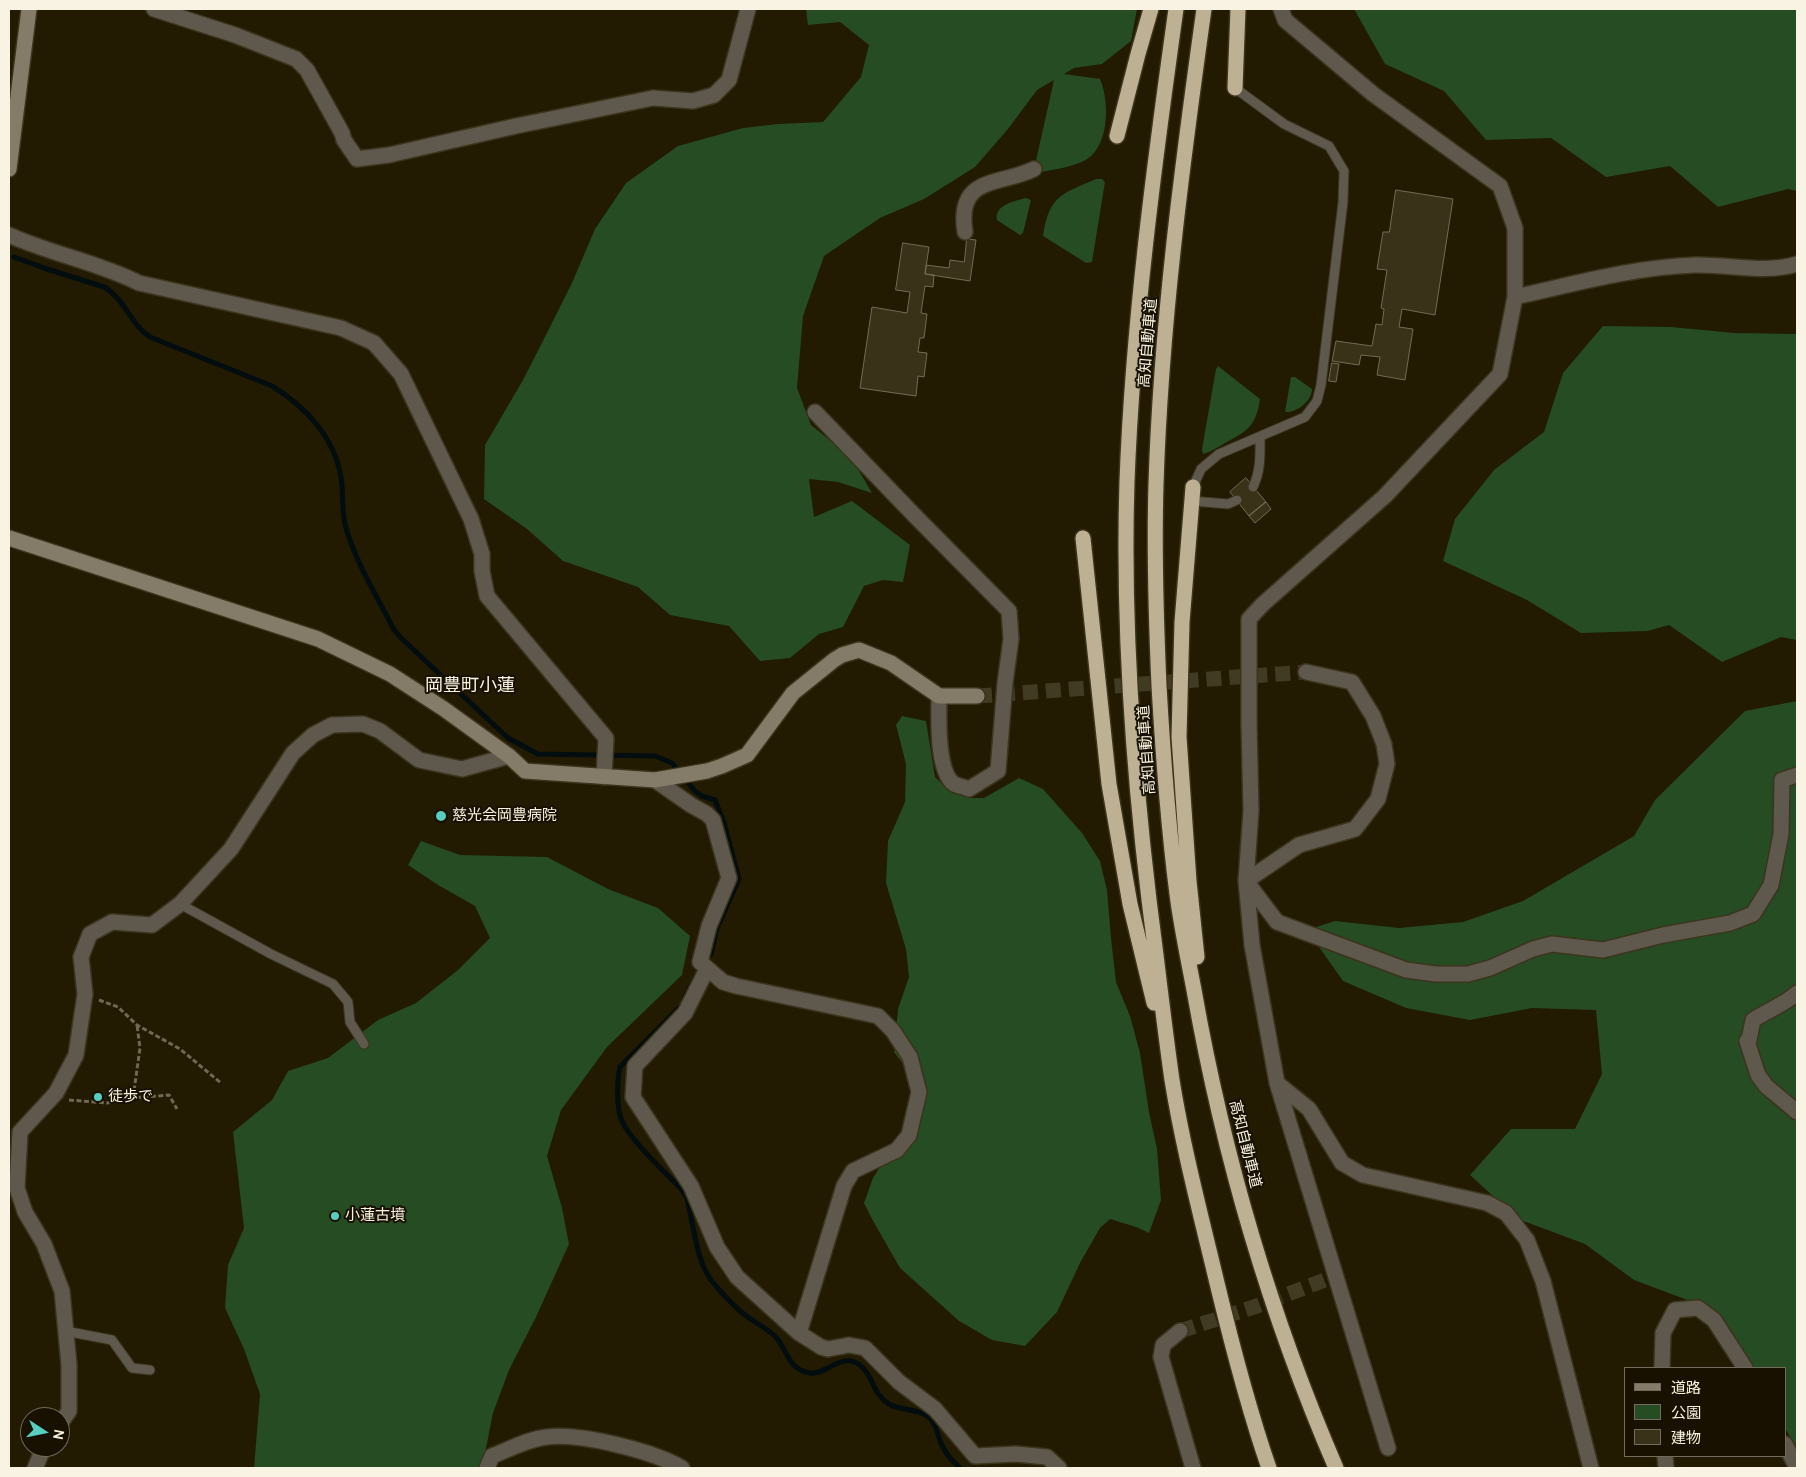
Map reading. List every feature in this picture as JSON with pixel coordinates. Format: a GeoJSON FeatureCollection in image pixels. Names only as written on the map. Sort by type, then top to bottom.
{"type":"FeatureCollection","features":[{"type":"Feature","properties":{"kind":"highway"},"geometry":{"type":"LineString","coordinates":[[1118,136],[1151,9]]}},
{"type":"Feature","properties":{"kind":"highway","name":"高知自動車道"},"geometry":{"type":"LineString","coordinates":[[1176,9],[1147,229],[1135,357],[1127,482],[1126,593],[1132,738],[1148,896],[1172,1082],[1199,1208],[1230,1335],[1269,1468]]}},
{"type":"Feature","properties":{"kind":"highway","name":"高知自動車道"},"geometry":{"type":"LineString","coordinates":[[1204,9],[1174,242],[1163,360],[1156,484],[1155,602],[1162,740],[1177,896],[1204,1049],[1236,1182],[1276,1313],[1320,1432],[1336,1468]]}},
{"type":"Feature","properties":{"kind":"highway"},"geometry":{"type":"LineString","coordinates":[[1235,88],[1238,9]]}},
{"type":"Feature","properties":{"kind":"highway"},"geometry":{"type":"LineString","coordinates":[[1193,494],[1182,622],[1180,737],[1204,1049]]}},
{"type":"Feature","properties":{"kind":"highway"},"geometry":{"type":"LineString","coordinates":[[1083,538],[1110,793],[1130,904],[1172,1082]]}},
{"type":"Feature","properties":{"kind":"street"},"geometry":{"type":"LineString","coordinates":[[9,169],[29,9]]}},
{"type":"Feature","properties":{"kind":"street"},"geometry":{"type":"LineString","coordinates":[[154,9],[235,35],[296,58],[307,70],[342,133],[344,140],[357,159],[389,155],[516,126],[653,98],[693,101],[714,95],[729,80],[748,9]]}},
{"type":"Feature","properties":{"kind":"street"},"geometry":{"type":"LineString","coordinates":[[1281,9],[1285,20],[1366,88],[1500,186],[1515,228],[1515,297],[1500,374],[1384,496],[1263,604],[1249,620],[1249,724],[1252,810],[1246,881],[1252,945],[1278,1083],[1333,1277],[1388,1448]]}},
{"type":"Feature","properties":{"kind":"street"},"geometry":{"type":"LineString","coordinates":[[965,232],[963,219],[966,204],[976,189],[988,183],[1034,169]]}},
{"type":"Feature","properties":{"kind":"street"},"geometry":{"type":"LineString","coordinates":[[9,235],[37,247],[116,272],[139,282],[340,328],[374,342],[401,374],[471,519],[482,554],[482,571],[487,596],[606,738],[605,762]]}},
{"type":"Feature","properties":{"kind":"street"},"geometry":{"type":"LineString","coordinates":[[1515,297],[1635,271],[1696,265],[1759,269],[1789,267],[1797,264]]}},
{"type":"Feature","properties":{"kind":"street"},"geometry":{"type":"LineString","coordinates":[[815,412],[1009,611],[1011,639],[1005,683],[998,771],[969,789],[954,784],[943,768],[939,696]]}},
{"type":"Feature","properties":{"kind":"street"},"geometry":{"type":"LineString","coordinates":[[9,538],[318,639],[390,674],[444,709],[509,756],[525,772],[605,762],[655,780],[690,805],[707,814],[713,820],[729,878],[709,926],[704,966],[685,1013],[635,1066],[633,1097],[691,1186],[717,1247],[737,1277],[799,1333],[821,1347],[828,1349],[849,1345],[865,1348],[899,1382],[935,1409],[975,1456],[1016,1454],[1047,1457],[1059,1468]]}},
{"type":"Feature","properties":{"kind":"street"},"geometry":{"type":"LineString","coordinates":[[655,780],[695,774],[722,766],[747,755],[793,693],[842,655],[859,650],[891,663],[939,696],[977,696]]}},
{"type":"Feature","properties":{"kind":"street"},"geometry":{"type":"LineString","coordinates":[[1246,881],[1299,845],[1354,829],[1378,799],[1387,764],[1384,744],[1373,716],[1352,682],[1306,672]]}},
{"type":"Feature","properties":{"kind":"street"},"geometry":{"type":"LineString","coordinates":[[69,1407],[69,1365],[62,1291],[44,1244],[24,1212],[17,1188],[14,1131],[56,1093],[76,1055],[85,994],[80,957],[90,934],[112,922],[152,925],[180,904],[231,849],[293,754],[313,735],[332,725],[363,724],[380,731],[420,760],[462,769],[509,756]]}},
{"type":"Feature","properties":{"kind":"street"},"geometry":{"type":"LineString","coordinates":[[1246,881],[1277,922],[1406,970],[1436,974],[1468,974],[1490,968],[1533,949],[1552,944],[1604,950],[1663,934],[1730,923],[1753,914],[1761,898],[1771,885],[1780,834],[1782,780],[1797,775]]}},
{"type":"Feature","properties":{"kind":"street"},"geometry":{"type":"LineString","coordinates":[[704,966],[723,982],[736,986],[878,1016],[893,1031],[910,1057],[919,1092],[909,1135],[897,1150],[853,1171],[844,1186],[799,1333]]}},
{"type":"Feature","properties":{"kind":"street"},"geometry":{"type":"LineString","coordinates":[[1797,994],[1753,1020],[1749,1040],[1747,1041],[1758,1075],[1766,1086],[1797,1112]]}},
{"type":"Feature","properties":{"kind":"street"},"geometry":{"type":"LineString","coordinates":[[1278,1083],[1309,1109],[1342,1163],[1351,1169],[1363,1175],[1487,1202],[1506,1213],[1527,1240],[1543,1280],[1591,1468]]}},
{"type":"Feature","properties":{"kind":"street"},"geometry":{"type":"LineString","coordinates":[[1662,1367],[1663,1333],[1675,1310],[1698,1308],[1714,1320],[1744,1367]]}},
{"type":"Feature","properties":{"kind":"street"},"geometry":{"type":"LineString","coordinates":[[1180,1331],[1163,1345],[1161,1357],[1194,1468]]}},
{"type":"Feature","properties":{"kind":"street"},"geometry":{"type":"LineString","coordinates":[[487,1468],[492,1456],[525,1442],[547,1437],[583,1438],[640,1452],[682,1468]]}},
{"type":"Feature","properties":{"kind":"street"},"geometry":{"type":"LineString","coordinates":[[1786,1446],[1797,1468]]}},
{"type":"Feature","properties":{"kind":"lane"},"geometry":{"type":"LineString","coordinates":[[1235,88],[1284,124],[1329,146],[1344,171],[1343,202],[1321,385],[1317,401],[1305,417],[1220,454],[1201,469],[1193,494],[1228,504],[1237,500]]}},
{"type":"Feature","properties":{"kind":"lane"},"geometry":{"type":"LineString","coordinates":[[1253,487],[1258,477],[1260,437]]}},
{"type":"Feature","properties":{"kind":"lane"},"geometry":{"type":"LineString","coordinates":[[180,904],[271,954],[333,984],[348,1002],[350,1022],[364,1044]]}},
{"type":"Feature","properties":{"kind":"lane"},"geometry":{"type":"LineString","coordinates":[[65,1332],[112,1340],[132,1368],[150,1370]]}},
{"type":"Feature","properties":{"kind":"path"},"geometry":{"type":"LineString","coordinates":[[85,994],[118,1007],[137,1024],[180,1049],[221,1083]]}},
{"type":"Feature","properties":{"kind":"path"},"geometry":{"type":"LineString","coordinates":[[133,1098],[140,1048],[137,1024]]}},
{"type":"Feature","properties":{"kind":"path"},"geometry":{"type":"LineString","coordinates":[[56,1093],[67,1100],[106,1103],[133,1098],[169,1096],[177,1109]]}},
{"type":"Feature","properties":{"kind":"green space"},"geometry":{"type":"Polygon","coordinates":[[[806,9],[1137,9],[1131,41],[1102,64],[1074,68],[1064,74],[1100,79],[1105,100],[1105,125],[1103,137],[1091,156],[1077,164],[1033,174],[1054,80],[1037,90],[1008,129],[975,167],[924,199],[880,218],[824,256],[803,316],[797,388],[811,425],[851,457],[872,493],[838,482],[809,479],[814,517],[852,501],[910,545],[903,582],[883,580],[864,586],[843,627],[819,634],[790,658],[760,661],[729,626],[670,615],[638,587],[563,561],[527,529],[484,499],[485,445],[523,380],[548,331],[572,283],[595,229],[626,183],[678,146],[743,128],[823,122],[861,77],[869,45],[840,22],[808,25],[806,9]]]}},
{"type":"Feature","properties":{"kind":"green space"},"geometry":{"type":"Polygon","coordinates":[[[1354,9],[1797,9],[1797,191],[1788,189],[1718,207],[1670,166],[1606,177],[1551,138],[1486,140],[1444,91],[1385,64],[1354,9]]]}},
{"type":"Feature","properties":{"kind":"green space"},"geometry":{"type":"Polygon","coordinates":[[[1096,179],[1102,179],[1105,182],[1092,262],[1086,263],[1043,236],[1053,204],[1074,188],[1096,179]]]}},
{"type":"Feature","properties":{"kind":"green space"},"geometry":{"type":"Polygon","coordinates":[[[1026,198],[1031,200],[1023,233],[1020,235],[997,220],[997,215],[1002,207],[1026,198]]]}},
{"type":"Feature","properties":{"kind":"green space"},"geometry":{"type":"Polygon","coordinates":[[[1603,326],[1671,327],[1734,333],[1797,334],[1797,640],[1781,637],[1722,662],[1669,625],[1648,631],[1581,633],[1527,600],[1443,561],[1455,519],[1494,470],[1544,432],[1563,373],[1603,326]]]}},
{"type":"Feature","properties":{"kind":"green space"},"geometry":{"type":"Polygon","coordinates":[[[1218,366],[1260,399],[1256,416],[1250,427],[1240,435],[1203,454],[1202,449],[1218,366]]]}},
{"type":"Feature","properties":{"kind":"green space"},"geometry":{"type":"Polygon","coordinates":[[[1291,377],[1295,377],[1312,389],[1307,402],[1294,411],[1285,412],[1291,377]]]}},
{"type":"Feature","properties":{"kind":"green space"},"geometry":{"type":"Polygon","coordinates":[[[1797,701],[1797,1449],[1786,1430],[1786,1367],[1747,1367],[1698,1304],[1634,1280],[1585,1244],[1518,1219],[1470,1175],[1511,1129],[1575,1129],[1602,1074],[1596,1010],[1532,1008],[1470,1020],[1406,1008],[1343,981],[1307,930],[1335,921],[1399,928],[1463,922],[1523,901],[1634,836],[1655,800],[1745,711],[1797,701]]]}},
{"type":"Feature","properties":{"kind":"green space"},"geometry":{"type":"Polygon","coordinates":[[[902,716],[926,721],[935,777],[952,793],[971,798],[984,798],[1019,778],[1043,789],[1082,833],[1100,861],[1107,890],[1116,982],[1130,1016],[1140,1053],[1157,1149],[1161,1200],[1149,1233],[1110,1219],[1100,1228],[1081,1261],[1057,1312],[1025,1346],[992,1340],[959,1321],[900,1268],[864,1203],[873,1178],[910,1119],[916,1081],[894,1052],[898,1009],[909,977],[906,949],[886,883],[888,841],[905,802],[906,764],[896,725],[902,716]]]}},
{"type":"Feature","properties":{"kind":"green space"},"geometry":{"type":"Polygon","coordinates":[[[421,841],[460,855],[547,857],[608,889],[658,908],[690,936],[682,975],[607,1047],[561,1110],[547,1156],[562,1208],[569,1244],[536,1317],[509,1370],[493,1413],[480,1468],[254,1468],[260,1394],[244,1349],[225,1308],[228,1265],[244,1228],[233,1132],[272,1100],[288,1071],[328,1058],[378,1020],[416,1003],[458,970],[490,938],[475,906],[408,865],[421,841]]]}},
{"type":"Feature","properties":{"kind":"building"},"geometry":{"type":"Polygon","coordinates":[[[1396,190],[1453,199],[1435,315],[1402,309],[1399,327],[1413,329],[1405,380],[1377,375],[1380,357],[1361,355],[1359,365],[1332,361],[1336,341],[1372,346],[1376,324],[1382,325],[1384,309],[1381,308],[1387,270],[1377,269],[1383,232],[1389,232],[1396,190]]]}},
{"type":"Feature","properties":{"kind":"building"},"geometry":{"type":"Polygon","coordinates":[[[967,239],[976,240],[970,281],[925,274],[926,265],[949,268],[950,260],[964,262],[967,239]]]}},
{"type":"Feature","properties":{"kind":"building"},"geometry":{"type":"Polygon","coordinates":[[[903,243],[929,247],[925,274],[934,275],[933,287],[925,286],[921,313],[927,314],[924,338],[920,338],[918,352],[927,353],[924,377],[918,376],[916,396],[860,388],[872,307],[907,313],[910,292],[896,290],[903,243]]]}},
{"type":"Feature","properties":{"kind":"building"},"geometry":{"type":"Polygon","coordinates":[[[1332,363],[1339,364],[1336,382],[1329,381],[1332,363]]]}},
{"type":"Feature","properties":{"kind":"building"},"geometry":{"type":"Polygon","coordinates":[[[1246,478],[1266,502],[1249,516],[1230,492],[1246,478]]]}},
{"type":"Feature","properties":{"kind":"building"},"geometry":{"type":"Polygon","coordinates":[[[1266,502],[1271,509],[1255,523],[1249,516],[1266,502]]]}},
{"type":"Feature","properties":{"kind":"waterway"},"geometry":{"type":"LineString","coordinates":[[14,257],[104,287],[117,298],[137,325],[150,337],[272,386],[307,414],[325,437],[338,463],[344,516],[350,541],[361,567],[393,628],[400,637],[508,738],[538,754],[655,756],[672,763],[695,791],[702,796],[715,800],[724,823],[739,879],[717,928],[711,954],[706,960]]}},
{"type":"Feature","properties":{"kind":"waterway"},"geometry":{"type":"LineString","coordinates":[[685,997],[700,969]]}},
{"type":"Feature","properties":{"kind":"waterway"},"geometry":{"type":"LineString","coordinates":[[680,1007],[620,1067],[618,1101],[622,1121],[633,1138],[682,1190],[687,1198],[700,1256],[708,1276],[742,1313],[775,1336],[797,1368],[802,1371],[816,1373],[842,1362],[856,1363],[863,1368],[880,1396],[889,1404],[920,1412],[929,1417],[935,1425],[944,1448],[960,1468]]}},
{"type":"Feature","properties":{"kind":"tunnel"},"geometry":{"type":"LineString","coordinates":[[977,696],[1306,672]]}},
{"type":"Feature","properties":{"kind":"tunnel"},"geometry":{"type":"LineString","coordinates":[[1180,1331],[1257,1306],[1330,1278]]}},
{"type":"Feature","properties":{"kind":"place","name":"慈光会岡豊病院"},"geometry":{"type":"Point","coordinates":[441,816]}},
{"type":"Feature","properties":{"kind":"place","name":"徒歩で"},"geometry":{"type":"Point","coordinates":[98,1097]}},
{"type":"Feature","properties":{"kind":"place","name":"小蓮古墳"},"geometry":{"type":"Point","coordinates":[335,1216]}},
{"type":"Feature","properties":{"kind":"district","name":"岡豊町小蓮"},"geometry":{"type":"Point","coordinates":[470,686]}}]}
